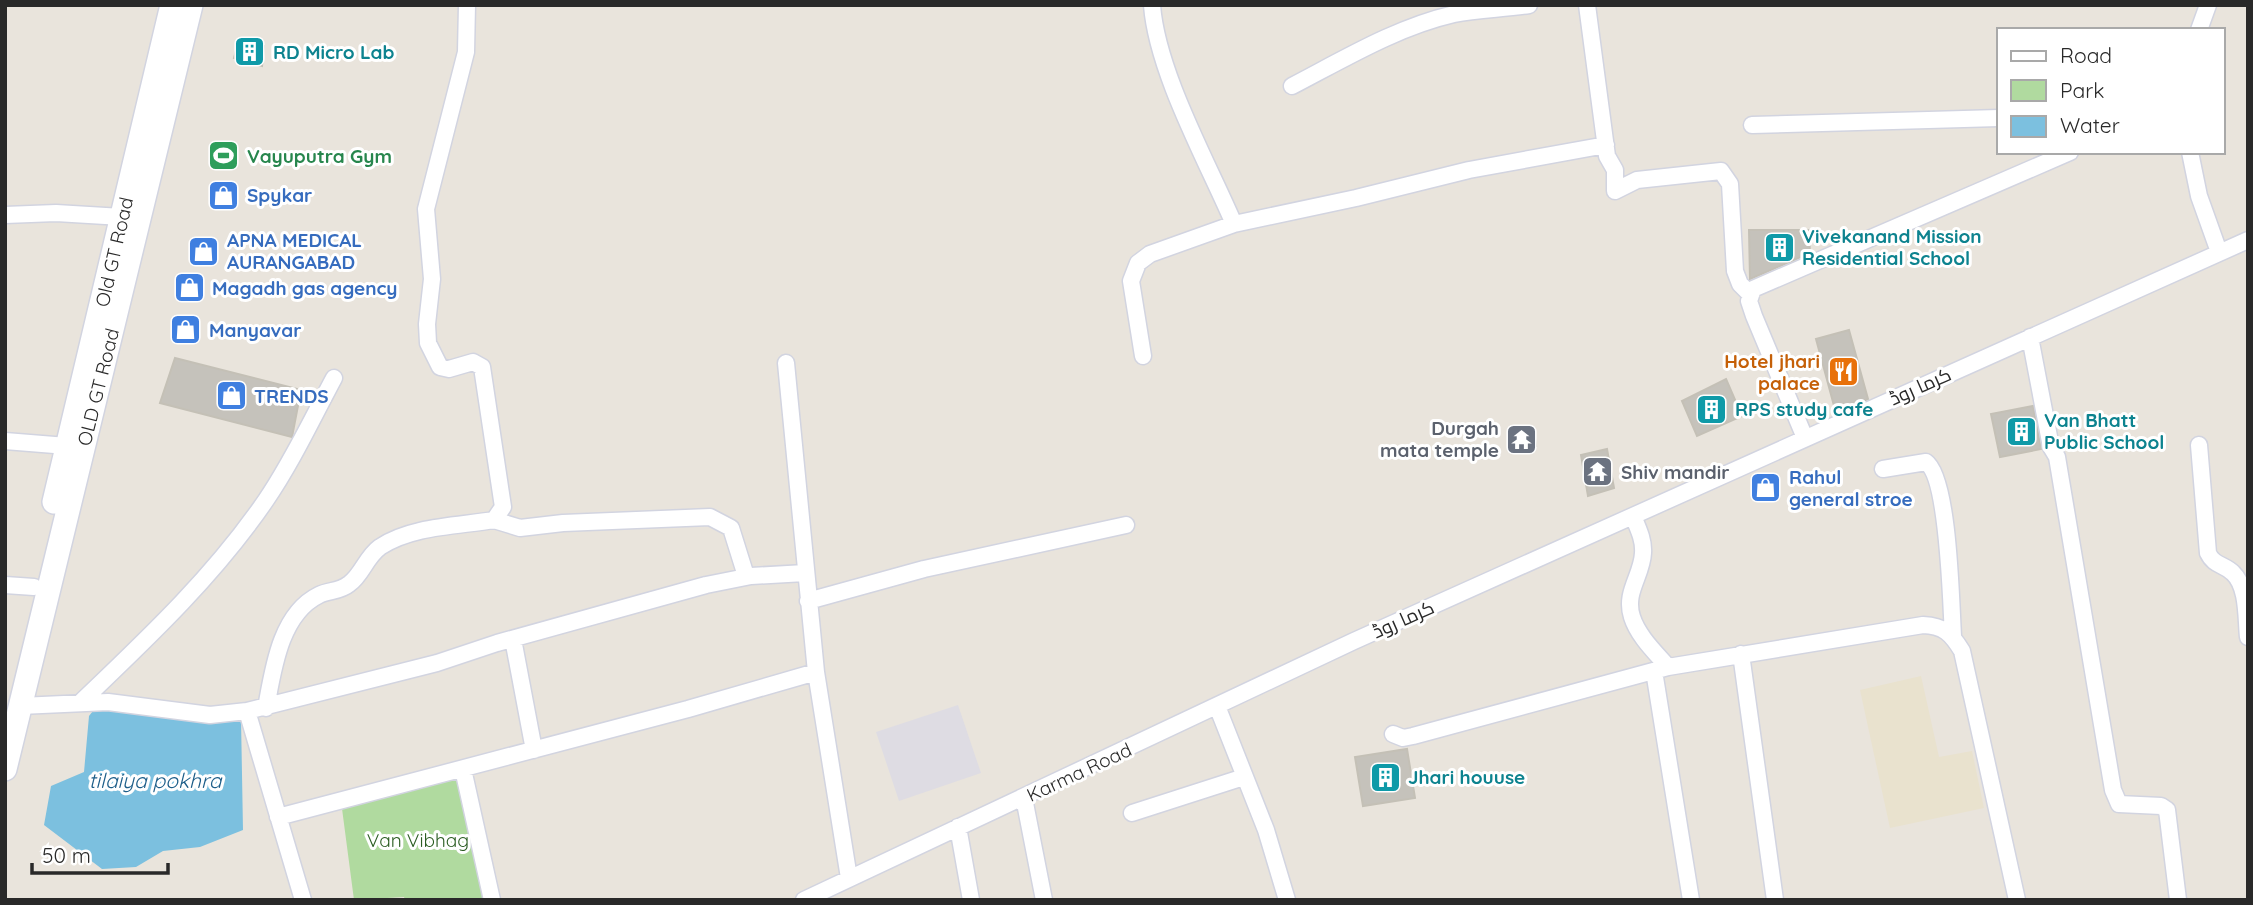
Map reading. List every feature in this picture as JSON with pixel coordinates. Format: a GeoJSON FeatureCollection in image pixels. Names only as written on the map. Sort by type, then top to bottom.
{"type":"FeatureCollection","features":[{"type":"Feature","properties":{"kind":"main road","name":"Old GT Road"},"geometry":{"type":"LineString","coordinates":[[13,704],[34,587],[172,5]]}},
{"type":"Feature","properties":{"kind":"main road","name":"OLD GT Road"},"geometry":{"type":"LineString","coordinates":[[5,769],[13,704],[191,5]]}},
{"type":"Feature","properties":{"kind":"street"},"geometry":{"type":"LineString","coordinates":[[467,5],[466,52],[426,209],[432,279],[427,324],[428,343],[440,367],[449,369],[473,362],[482,367],[485,375],[503,507],[494,520]]}},
{"type":"Feature","properties":{"kind":"street"},"geometry":{"type":"LineString","coordinates":[[1152,5],[1154,26],[1168,72],[1234,224]]}},
{"type":"Feature","properties":{"kind":"street"},"geometry":{"type":"LineString","coordinates":[[1292,86],[1378,42],[1423,24],[1455,14],[1529,5]]}},
{"type":"Feature","properties":{"kind":"street"},"geometry":{"type":"LineString","coordinates":[[1587,5],[1606,145],[1615,170],[1615,191],[1637,180],[1721,171],[1728,177],[1735,271],[1740,285],[1750,294],[1754,316],[1805,438]]}},
{"type":"Feature","properties":{"kind":"street"},"geometry":{"type":"LineString","coordinates":[[2200,28],[2208,5]]}},
{"type":"Feature","properties":{"kind":"street"},"geometry":{"type":"LineString","coordinates":[[1752,125],[1997,118]]}},
{"type":"Feature","properties":{"kind":"street"},"geometry":{"type":"LineString","coordinates":[[1143,356],[1131,281],[1138,262],[1150,254],[1234,224],[1469,170],[1606,145]]}},
{"type":"Feature","properties":{"kind":"street"},"geometry":{"type":"LineString","coordinates":[[1750,294],[1764,283],[2065,154]]}},
{"type":"Feature","properties":{"kind":"street"},"geometry":{"type":"LineString","coordinates":[[2190,154],[2199,196],[2219,252]]}},
{"type":"Feature","properties":{"kind":"street"},"geometry":{"type":"LineString","coordinates":[[5,215],[56,213],[122,217]]}},
{"type":"Feature","properties":{"kind":"street","name":"کرما روڈ"},"geometry":{"type":"LineString","coordinates":[[1353,641],[2248,240]]}},
{"type":"Feature","properties":{"kind":"street"},"geometry":{"type":"LineString","coordinates":[[2029,337],[2051,447],[2057,457],[2113,790],[2119,804],[2161,806],[2167,810],[2178,900]]}},
{"type":"Feature","properties":{"kind":"street"},"geometry":{"type":"LineString","coordinates":[[786,363],[816,672],[849,878]]}},
{"type":"Feature","properties":{"kind":"street"},"geometry":{"type":"LineString","coordinates":[[81,702],[184,602],[247,526],[278,482],[334,378]]}},
{"type":"Feature","properties":{"kind":"street"},"geometry":{"type":"LineString","coordinates":[[5,440],[68,446]]}},
{"type":"Feature","properties":{"kind":"street"},"geometry":{"type":"LineString","coordinates":[[2199,446],[2208,553],[2217,566],[2231,570],[2238,579],[2248,637]]}},
{"type":"Feature","properties":{"kind":"street"},"geometry":{"type":"LineString","coordinates":[[1883,469],[1926,463],[1935,473],[1945,525],[1953,636]]}},
{"type":"Feature","properties":{"kind":"street"},"geometry":{"type":"LineString","coordinates":[[1633,516],[1642,539],[1643,555],[1632,586],[1631,615],[1661,669],[1691,900]]}},
{"type":"Feature","properties":{"kind":"street"},"geometry":{"type":"LineString","coordinates":[[266,708],[274,665],[290,623],[301,609],[320,595],[340,590],[352,583],[367,560],[388,542],[414,533],[494,520],[520,528],[563,523],[710,517],[731,528],[746,576]]}},
{"type":"Feature","properties":{"kind":"street"},"geometry":{"type":"LineString","coordinates":[[808,601],[924,569],[1126,525]]}},
{"type":"Feature","properties":{"kind":"street"},"geometry":{"type":"LineString","coordinates":[[13,704],[81,702],[155,707],[209,715],[266,708],[746,576],[805,573]]}},
{"type":"Feature","properties":{"kind":"street"},"geometry":{"type":"LineString","coordinates":[[5,585],[34,587]]}},
{"type":"Feature","properties":{"kind":"street"},"geometry":{"type":"LineString","coordinates":[[1393,734],[1403,738],[1413,736],[1661,669],[1923,625],[1940,626],[1953,636],[1962,651],[2017,900]]}},
{"type":"Feature","properties":{"kind":"street"},"geometry":{"type":"LineString","coordinates":[[513,639],[534,750]]}},
{"type":"Feature","properties":{"kind":"street","name":"Karma Road"},"geometry":{"type":"LineString","coordinates":[[804,900],[1353,641]]}},
{"type":"Feature","properties":{"kind":"street"},"geometry":{"type":"LineString","coordinates":[[1741,654],[1775,900]]}},
{"type":"Feature","properties":{"kind":"street"},"geometry":{"type":"LineString","coordinates":[[278,817],[816,672]]}},
{"type":"Feature","properties":{"kind":"street"},"geometry":{"type":"LineString","coordinates":[[1217,706],[1287,900]]}},
{"type":"Feature","properties":{"kind":"street"},"geometry":{"type":"LineString","coordinates":[[247,711],[303,900]]}},
{"type":"Feature","properties":{"kind":"street"},"geometry":{"type":"LineString","coordinates":[[463,769],[492,900]]}},
{"type":"Feature","properties":{"kind":"street"},"geometry":{"type":"LineString","coordinates":[[1132,813],[1244,776]]}},
{"type":"Feature","properties":{"kind":"street"},"geometry":{"type":"LineString","coordinates":[[1024,798],[1044,900]]}},
{"type":"Feature","properties":{"kind":"street"},"geometry":{"type":"LineString","coordinates":[[958,827],[971,900]]}},
{"type":"Feature","properties":{"kind":"shaded area"},"geometry":{"type":"Polygon","coordinates":[[[1921,676],[1939,757],[1972,751],[1984,808],[1890,828],[1860,690],[1921,676]]]}},
{"type":"Feature","properties":{"kind":"shaded area"},"geometry":{"type":"Polygon","coordinates":[[[958,705],[981,773],[899,801],[876,732],[958,705]]]}},
{"type":"Feature","properties":{"kind":"green space","name":"Van Vibhag"},"geometry":{"type":"Polygon","coordinates":[[[463,769],[489,900],[405,900],[404,897],[354,900],[341,801],[463,769]]]}},
{"type":"Feature","properties":{"kind":"water","name":"tilaiya pokhra"},"geometry":{"type":"Polygon","coordinates":[[[100,702],[241,718],[243,830],[200,847],[163,851],[136,867],[102,869],[44,825],[51,786],[84,772],[89,716],[100,702]]]}},
{"type":"Feature","properties":{"kind":"building","name":"RD Micro Lab"},"geometry":{"type":"Polygon","coordinates":[[[239,39],[264,46],[262,66],[234,58],[239,39]]]}},
{"type":"Feature","properties":{"kind":"building","name":"Vivekanand Mission Residential School"},"geometry":{"type":"Polygon","coordinates":[[[1749,230],[1809,230],[1810,253],[1750,279],[1749,230]]]}},
{"type":"Feature","properties":{"kind":"building","name":"Hotel jhari palace"},"geometry":{"type":"Polygon","coordinates":[[[1849,330],[1868,399],[1836,413],[1816,339],[1849,330]]]}},
{"type":"Feature","properties":{"kind":"building","name":"TRENDS"},"geometry":{"type":"Polygon","coordinates":[[[175,358],[301,390],[292,437],[160,403],[175,358]]]}},
{"type":"Feature","properties":{"kind":"building","name":"RPS study cafe"},"geometry":{"type":"Polygon","coordinates":[[[1726,379],[1742,416],[1697,436],[1682,401],[1726,379]]]}},
{"type":"Feature","properties":{"kind":"building","name":"Van Bhatt Public School"},"geometry":{"type":"Polygon","coordinates":[[[2033,406],[2041,449],[2000,457],[1991,414],[2033,406]]]}},
{"type":"Feature","properties":{"kind":"building","name":"Durgah mata temple"},"geometry":{"type":"Polygon","coordinates":[[[1534,430],[1536,446],[1511,449],[1509,432],[1534,430]]]}},
{"type":"Feature","properties":{"kind":"building","name":"Shiv mandir"},"geometry":{"type":"Polygon","coordinates":[[[1607,449],[1614,488],[1588,496],[1581,455],[1607,449]]]}},
{"type":"Feature","properties":{"kind":"building","name":"Jhari houuse"},"geometry":{"type":"Polygon","coordinates":[[[1407,749],[1415,798],[1363,806],[1355,757],[1407,749]]]}},
{"type":"Feature","properties":{"kind":"place","name":"RD Micro Lab"},"geometry":{"type":"Point","coordinates":[250,52]}},
{"type":"Feature","properties":{"kind":"place","name":"Vayuputra Gym"},"geometry":{"type":"Point","coordinates":[224,156]}},
{"type":"Feature","properties":{"kind":"place","name":"Spykar"},"geometry":{"type":"Point","coordinates":[224,195]}},
{"type":"Feature","properties":{"kind":"place","name":"Vivekanand Mission Residential School"},"geometry":{"type":"Point","coordinates":[1779,247]}},
{"type":"Feature","properties":{"kind":"place","name":"APNA MEDICAL AURANGABAD"},"geometry":{"type":"Point","coordinates":[204,251]}},
{"type":"Feature","properties":{"kind":"place","name":"Magadh gas agency"},"geometry":{"type":"Point","coordinates":[189,288]}},
{"type":"Feature","properties":{"kind":"place","name":"Manyavar"},"geometry":{"type":"Point","coordinates":[186,330]}},
{"type":"Feature","properties":{"kind":"place","name":"Hotel jhari palace"},"geometry":{"type":"Point","coordinates":[1843,372]}},
{"type":"Feature","properties":{"kind":"place","name":"TRENDS"},"geometry":{"type":"Point","coordinates":[231,396]}},
{"type":"Feature","properties":{"kind":"place","name":"RPS study cafe"},"geometry":{"type":"Point","coordinates":[1712,409]}},
{"type":"Feature","properties":{"kind":"place","name":"Van Bhatt Public School"},"geometry":{"type":"Point","coordinates":[2021,431]}},
{"type":"Feature","properties":{"kind":"place","name":"Durgah mata temple"},"geometry":{"type":"Point","coordinates":[1522,439]}},
{"type":"Feature","properties":{"kind":"place","name":"Shiv mandir"},"geometry":{"type":"Point","coordinates":[1598,472]}},
{"type":"Feature","properties":{"kind":"place","name":"Rahul general stroe"},"geometry":{"type":"Point","coordinates":[1766,488]}},
{"type":"Feature","properties":{"kind":"place","name":"Jhari houuse"},"geometry":{"type":"Point","coordinates":[1385,777]}}]}
